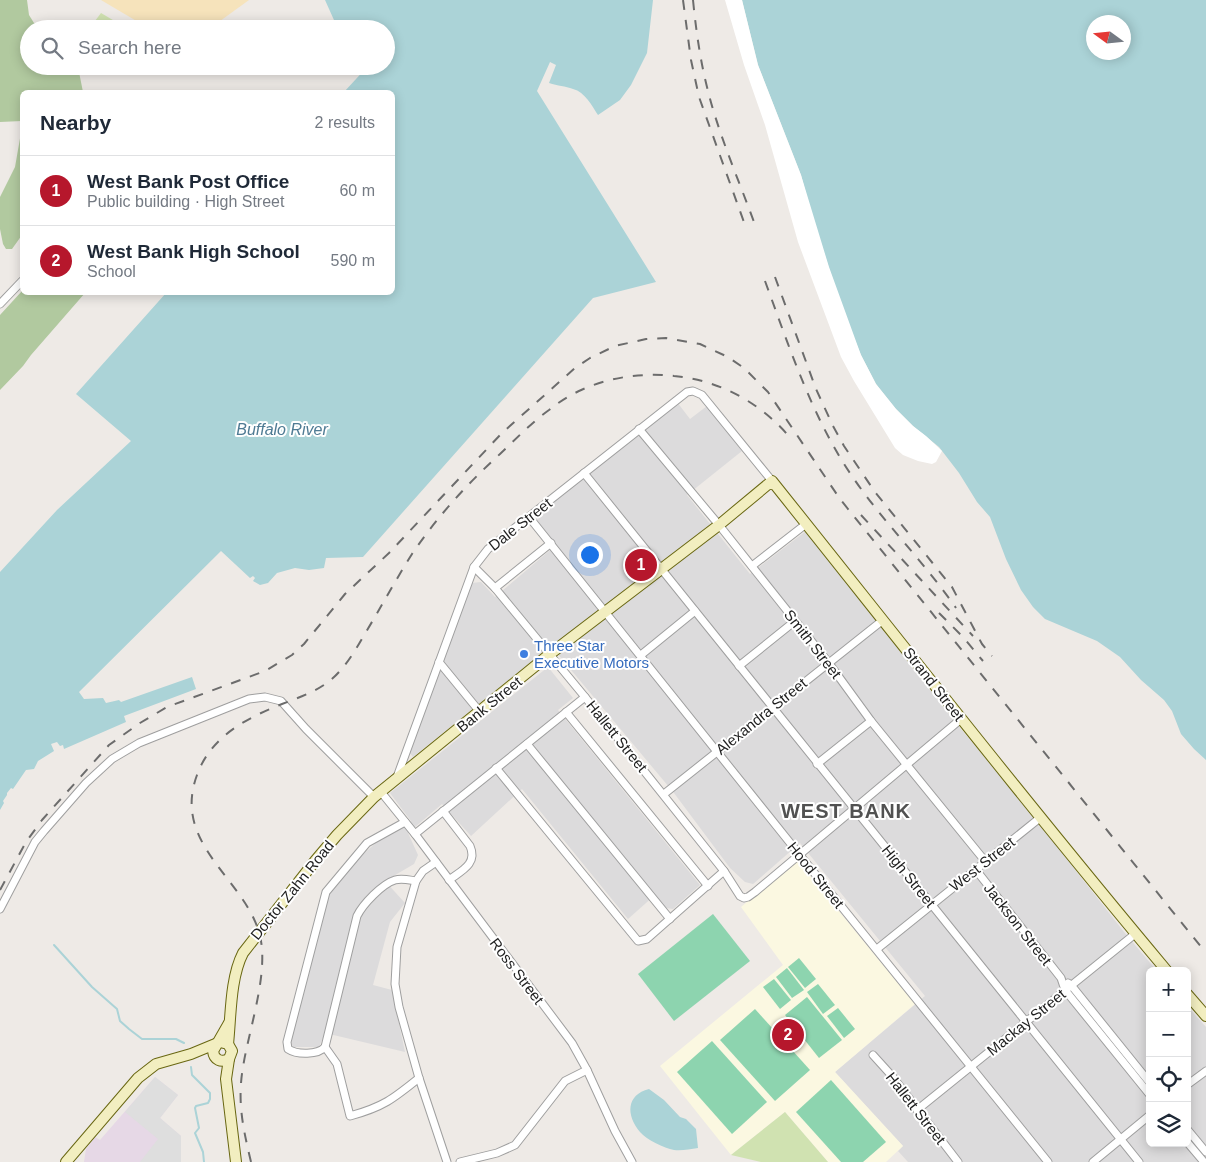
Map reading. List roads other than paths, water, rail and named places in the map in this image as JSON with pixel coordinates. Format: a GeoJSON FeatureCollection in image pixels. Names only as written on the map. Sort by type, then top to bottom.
{"type":"FeatureCollection","features":[{"type":"Feature","properties":{"kind":"street"},"geometry":{"type":"LineString","coordinates":[[0,304],[20,283]]}},
{"type":"Feature","properties":{"kind":"street","name":"Dale Street"},"geometry":{"type":"LineString","coordinates":[[396,780],[474,567],[488,549],[687,392],[693,391],[702,395]]}},
{"type":"Feature","properties":{"kind":"street","name":"Strand Street"},"geometry":{"type":"LineString","coordinates":[[702,395],[961,719],[1164,967]]}},
{"type":"Feature","properties":{"kind":"street","name":"Smith Street"},"geometry":{"type":"LineString","coordinates":[[639,429],[752,566],[828,662],[871,721],[985,861]]}},
{"type":"Feature","properties":{"kind":"street","name":"High Street"},"geometry":{"type":"LineString","coordinates":[[584,474],[1139,1162]]}},
{"type":"Feature","properties":{"kind":"street","name":"Bank Street"},"geometry":{"type":"LineString","coordinates":[[396,780],[550,654],[719,525],[772,481]]}},
{"type":"Feature","properties":{"kind":"street","name":"Hood Street"},"geometry":{"type":"LineString","coordinates":[[529,517],[718,751],[798,854],[877,949],[970,1068],[1048,1162]]}},
{"type":"Feature","properties":{"kind":"street"},"geometry":{"type":"LineString","coordinates":[[752,566],[806,524]]}},
{"type":"Feature","properties":{"kind":"street"},"geometry":{"type":"LineString","coordinates":[[495,588],[551,543]]}},
{"type":"Feature","properties":{"kind":"street","name":"Hallett Street"},"geometry":{"type":"LineString","coordinates":[[474,567],[495,588],[586,697],[724,871],[742,898],[748,898],[757,891],[798,854]]}},
{"type":"Feature","properties":{"kind":"street"},"geometry":{"type":"LineString","coordinates":[[641,655],[695,611]]}},
{"type":"Feature","properties":{"kind":"street"},"geometry":{"type":"LineString","coordinates":[[739,666],[795,620]]}},
{"type":"Feature","properties":{"kind":"street","name":"Alexandra Street"},"geometry":{"type":"LineString","coordinates":[[664,794],[883,620]]}},
{"type":"Feature","properties":{"kind":"street"},"geometry":{"type":"LineString","coordinates":[[439,662],[480,712]]}},
{"type":"Feature","properties":{"kind":"street","name":"Ross Street"},"geometry":{"type":"LineString","coordinates":[[0,909],[35,842],[86,783],[112,759],[139,743],[249,698],[265,697],[282,701],[306,729],[378,794],[415,834],[572,1043],[632,1162]]}},
{"type":"Feature","properties":{"kind":"street"},"geometry":{"type":"LineString","coordinates":[[415,834],[586,697]]}},
{"type":"Feature","properties":{"kind":"street"},"geometry":{"type":"LineString","coordinates":[[566,712],[708,886]]}},
{"type":"Feature","properties":{"kind":"street"},"geometry":{"type":"LineString","coordinates":[[798,854],[961,719]]}},
{"type":"Feature","properties":{"kind":"street"},"geometry":{"type":"LineString","coordinates":[[817,764],[871,721]]}},
{"type":"Feature","properties":{"kind":"street"},"geometry":{"type":"LineString","coordinates":[[527,744],[670,919]]}},
{"type":"Feature","properties":{"kind":"street"},"geometry":{"type":"LineString","coordinates":[[496,768],[637,941],[645,940],[724,871]]}},
{"type":"Feature","properties":{"kind":"street","name":"Doctor Zahn Road"},"geometry":{"type":"LineString","coordinates":[[226,1079],[232,1051],[228,1044],[229,1023],[237,966],[242,953],[337,835],[378,794],[396,780]]}},
{"type":"Feature","properties":{"kind":"street"},"geometry":{"type":"LineString","coordinates":[[443,811],[470,846],[473,853],[470,863],[449,880]]}},
{"type":"Feature","properties":{"kind":"street","name":"West Street"},"geometry":{"type":"LineString","coordinates":[[877,949],[1041,817]]}},
{"type":"Feature","properties":{"kind":"street"},"geometry":{"type":"LineString","coordinates":[[405,822],[367,843],[324,896],[287,1045],[288,1049],[295,1052],[319,1052],[325,1047],[357,916],[367,900],[394,881],[416,881]]}},
{"type":"Feature","properties":{"kind":"street"},"geometry":{"type":"LineString","coordinates":[[436,862],[423,871],[416,881],[397,948],[395,984],[399,1007],[419,1078],[447,1162]]}},
{"type":"Feature","properties":{"kind":"street","name":"Jackson Street"},"geometry":{"type":"LineString","coordinates":[[976,870],[1146,1090]]}},
{"type":"Feature","properties":{"kind":"street","name":"Mackay Street"},"geometry":{"type":"LineString","coordinates":[[917,1110],[1135,934]]}},
{"type":"Feature","properties":{"kind":"street","name":"Jackson Street"},"geometry":{"type":"LineString","coordinates":[[1068,987],[1146,1078]]}},
{"type":"Feature","properties":{"kind":"street"},"geometry":{"type":"LineString","coordinates":[[1191,999],[1206,1016]]}},
{"type":"Feature","properties":{"kind":"street","name":"Doctor Zahn Road"},"geometry":{"type":"LineString","coordinates":[[216,1044],[229,1023]]}},
{"type":"Feature","properties":{"kind":"street"},"geometry":{"type":"LineString","coordinates":[[66,1162],[138,1078],[148,1069],[165,1061],[192,1054],[220,1042],[228,1044]]}},
{"type":"Feature","properties":{"kind":"street"},"geometry":{"type":"LineString","coordinates":[[216,1044],[213,1051],[214,1057],[226,1079],[236,1162]]}},
{"type":"Feature","properties":{"kind":"street"},"geometry":{"type":"LineString","coordinates":[[325,1047],[337,1064],[350,1116],[372,1110],[391,1100],[419,1078]]}},
{"type":"Feature","properties":{"kind":"street"},"geometry":{"type":"LineString","coordinates":[[192,1054],[217,1060],[225,1061],[229,1059]]}},
{"type":"Feature","properties":{"kind":"street","name":"Hallett Street"},"geometry":{"type":"LineString","coordinates":[[873,1055],[892,1076],[958,1162]]}},
{"type":"Feature","properties":{"kind":"street"},"geometry":{"type":"LineString","coordinates":[[460,1162],[497,1153],[515,1145],[565,1081],[587,1070]]}},
{"type":"Feature","properties":{"kind":"street"},"geometry":{"type":"LineString","coordinates":[[1191,1082],[1206,1071]]}},
{"type":"Feature","properties":{"kind":"street"},"geometry":{"type":"LineString","coordinates":[[1093,1162],[1146,1118]]}},
{"type":"Feature","properties":{"kind":"street"},"geometry":{"type":"LineString","coordinates":[[1191,1134],[1206,1152]]}},
{"type":"Feature","properties":{"kind":"street"},"geometry":{"type":"LineString","coordinates":[[1191,1147],[1204,1162]]}},
{"type":"Feature","properties":{"kind":"water","name":"Buffalo River"},"geometry":{"type":"Polygon","coordinates":[[[325,0],[653,0],[647,53],[631,85],[620,100],[598,115],[581,93],[549,83],[556,65],[550,62],[537,91],[656,282],[593,298],[363,557],[326,558],[324,568],[309,570],[295,568],[277,573],[268,583],[260,585],[253,581],[255,578],[253,576],[250,578],[221,551],[79,692],[84,699],[103,698],[106,703],[119,700],[121,702],[192,677],[196,689],[124,716],[126,722],[64,749],[63,745],[60,746],[57,742],[51,744],[54,751],[38,761],[34,769],[26,770],[13,789],[11,788],[7,793],[0,810],[0,572],[57,510],[131,441],[76,394],[164,295],[395,295],[395,90],[346,90],[360,75],[395,75],[395,20],[334,20],[325,0]]]}},
{"type":"Feature","properties":{"kind":"water"},"geometry":{"type":"Polygon","coordinates":[[[742,0],[1206,0],[1206,760],[1181,734],[1172,711],[1164,700],[1141,680],[1120,657],[1097,641],[1045,619],[1033,607],[1021,590],[1006,559],[990,517],[977,502],[959,473],[939,447],[896,409],[876,384],[861,355],[843,311],[813,219],[801,175],[758,65],[742,0]]]}},
{"type":"Feature","properties":{"kind":"water"},"geometry":{"type":"Polygon","coordinates":[[[649,1089],[696,1129],[698,1148],[674,1150],[661,1146],[643,1135],[635,1126],[631,1113],[632,1101],[641,1092],[649,1089]]]}},
{"type":"Feature","properties":{"kind":"waterway"},"geometry":{"type":"LineString","coordinates":[[54,945],[92,987],[117,1009],[120,1021],[142,1039],[176,1039],[184,1043]]}},
{"type":"Feature","properties":{"kind":"waterway"},"geometry":{"type":"LineString","coordinates":[[191,1067],[192,1075],[210,1093],[208,1103],[196,1106],[195,1108],[199,1128],[195,1133],[203,1152],[204,1162]]}},
{"type":"Feature","properties":{"kind":"railway"},"geometry":{"type":"LineString","coordinates":[[683,0],[691,60],[699,97],[745,225]]}},
{"type":"Feature","properties":{"kind":"railway"},"geometry":{"type":"LineString","coordinates":[[693,0],[700,55],[712,104],[722,138],[754,222]]}},
{"type":"Feature","properties":{"kind":"railway"},"geometry":{"type":"LineString","coordinates":[[775,277],[816,389],[844,446],[875,492],[952,587],[982,644],[992,656]]}},
{"type":"Feature","properties":{"kind":"railway"},"geometry":{"type":"LineString","coordinates":[[765,281],[814,408],[839,456],[866,496],[956,608]]}},
{"type":"Feature","properties":{"kind":"railway"},"geometry":{"type":"LineString","coordinates":[[0,890],[26,842],[42,820],[109,745],[167,707],[265,671],[292,655],[304,644],[345,594],[389,553],[502,433],[575,368],[590,358],[615,346],[646,339],[666,338],[700,344],[728,357],[744,368],[768,392],[840,499],[1206,953]]}},
{"type":"Feature","properties":{"kind":"railway"},"geometry":{"type":"LineString","coordinates":[[251,1162],[243,1126],[241,1080],[260,984],[262,951],[260,936],[252,916],[241,897],[202,842],[194,822],[192,800],[197,775],[211,749],[243,722],[313,691],[333,678],[352,655],[412,554],[453,501],[542,415],[562,400],[577,392],[624,377],[657,375],[691,378],[724,389],[754,405],[768,415],[792,440]]}},
{"type":"Feature","properties":{"kind":"railway"},"geometry":{"type":"LineString","coordinates":[[861,515],[973,636]]}},
{"type":"Feature","properties":{"kind":"railway"},"geometry":{"type":"LineString","coordinates":[[939,613],[983,661]]}},
{"type":"Feature","properties":{"kind":"place","name":"West Bank Post Office"},"geometry":{"type":"Point","coordinates":[641,565]}},
{"type":"Feature","properties":{"kind":"place","name":"Three Star Executive Motors"},"geometry":{"type":"Point","coordinates":[524,654]}},
{"type":"Feature","properties":{"kind":"place","name":"West Bank High School"},"geometry":{"type":"Point","coordinates":[788,1035]}},
{"type":"Feature","properties":{"kind":"district","name":"WEST BANK"},"geometry":{"type":"Point","coordinates":[846,811]}}]}
